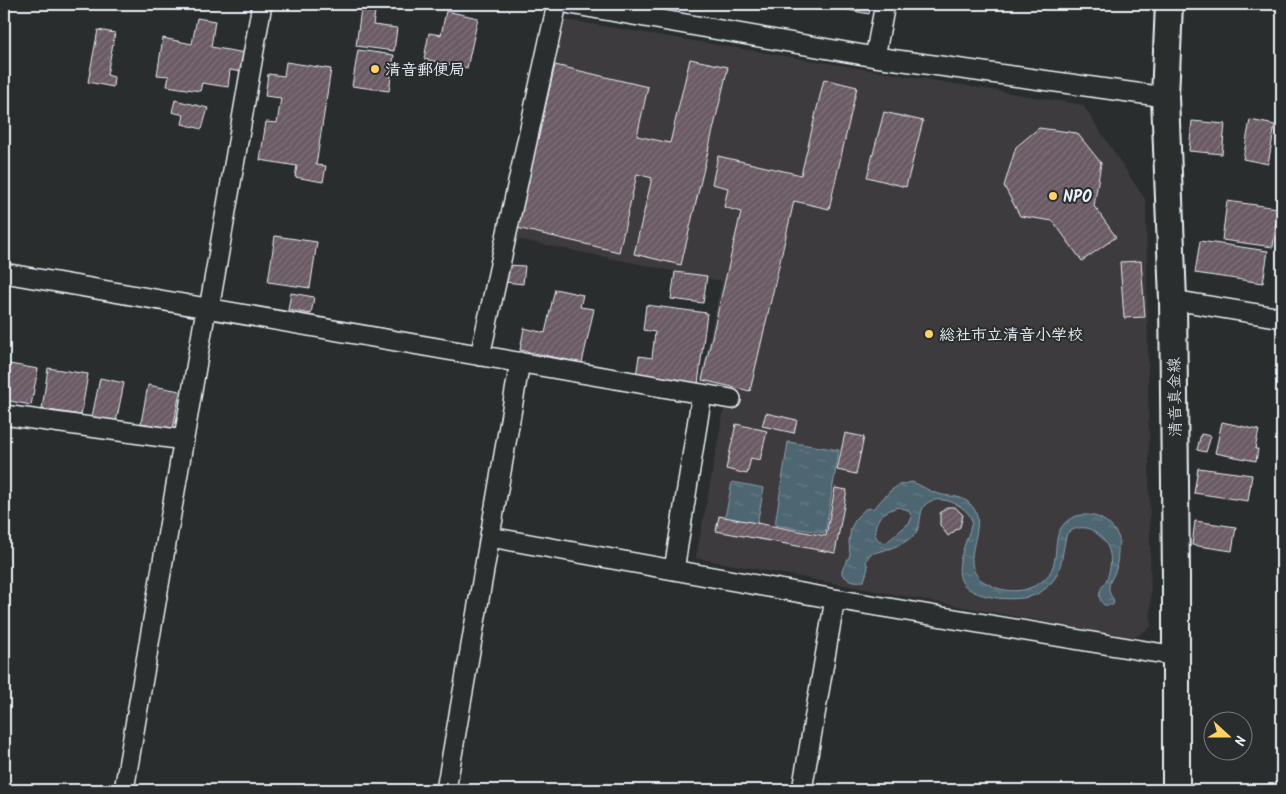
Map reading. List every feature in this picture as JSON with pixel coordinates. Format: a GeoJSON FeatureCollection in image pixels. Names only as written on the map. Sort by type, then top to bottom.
{"type":"FeatureCollection","features":[{"type":"Feature","properties":{"kind":"main road","name":"清音真金線"},"geometry":{"type":"LineString","coordinates":[[1169,4],[1165,97],[1173,300],[1176,790]]}},
{"type":"Feature","properties":{"kind":"street"},"geometry":{"type":"LineString","coordinates":[[124,790],[262,4]]}},
{"type":"Feature","properties":{"kind":"street"},"geometry":{"type":"LineString","coordinates":[[480,356],[557,4]]}},
{"type":"Feature","properties":{"kind":"street"},"geometry":{"type":"LineString","coordinates":[[570,4],[635,9],[875,57],[1165,97]]}},
{"type":"Feature","properties":{"kind":"street"},"geometry":{"type":"LineString","coordinates":[[875,57],[885,4]]}},
{"type":"Feature","properties":{"kind":"street"},"geometry":{"type":"LineString","coordinates":[[4,273],[731,399]]}},
{"type":"Feature","properties":{"kind":"street"},"geometry":{"type":"LineString","coordinates":[[1173,300],[1282,318]]}},
{"type":"Feature","properties":{"kind":"street"},"geometry":{"type":"LineString","coordinates":[[446,790],[520,362]]}},
{"type":"Feature","properties":{"kind":"street"},"geometry":{"type":"LineString","coordinates":[[674,570],[702,394]]}},
{"type":"Feature","properties":{"kind":"street"},"geometry":{"type":"LineString","coordinates":[[4,415],[184,440]]}},
{"type":"Feature","properties":{"kind":"street"},"geometry":{"type":"LineString","coordinates":[[490,537],[835,599],[1176,656]]}},
{"type":"Feature","properties":{"kind":"street"},"geometry":{"type":"LineString","coordinates":[[802,790],[835,599]]}},
{"type":"Feature","properties":{"kind":"shaded area","name":"総社市立清音小学校"},"geometry":{"type":"Polygon","coordinates":[[[566,20],[1083,105],[1146,201],[1151,627],[1133,638],[696,558],[727,393],[699,386],[722,281],[512,238],[559,29],[566,20]]]}},
{"type":"Feature","properties":{"kind":"water"},"geometry":{"type":"Polygon","coordinates":[[[788,442],[839,450],[825,533],[775,525],[788,442]]]}},
{"type":"Feature","properties":{"kind":"water"},"geometry":{"type":"Polygon","coordinates":[[[732,482],[764,488],[756,529],[724,523],[732,482]]]}},
{"type":"Feature","properties":{"kind":"water"},"geometry":{"type":"Polygon","coordinates":[[[912,482],[936,493],[958,497],[968,502],[975,510],[977,519],[972,559],[973,568],[981,580],[994,587],[1006,590],[1019,591],[1027,589],[1040,583],[1049,575],[1053,566],[1060,529],[1068,520],[1076,516],[1085,515],[1092,515],[1102,519],[1111,526],[1119,539],[1116,568],[1109,586],[1109,592],[1114,600],[1113,605],[1104,605],[1100,595],[1100,591],[1109,574],[1111,561],[1108,548],[1101,537],[1092,530],[1085,528],[1074,529],[1067,533],[1058,572],[1049,585],[1040,593],[1024,598],[1004,599],[982,595],[973,591],[961,580],[959,573],[961,558],[972,521],[965,510],[959,505],[944,500],[930,501],[925,505],[918,528],[908,540],[892,548],[870,554],[866,561],[868,568],[864,581],[849,580],[842,574],[842,570],[850,555],[849,541],[851,528],[857,517],[865,509],[874,508],[890,491],[899,485],[912,482]],[[898,507],[882,515],[875,529],[878,540],[886,543],[910,522],[912,517],[908,510],[898,507]]]}},
{"type":"Feature","properties":{"kind":"building"},"geometry":{"type":"Polygon","coordinates":[[[817,4],[871,4],[869,14],[817,4]]]}},
{"type":"Feature","properties":{"kind":"building"},"geometry":{"type":"Polygon","coordinates":[[[361,9],[375,12],[373,25],[397,28],[394,51],[356,46],[361,9]]]}},
{"type":"Feature","properties":{"kind":"building"},"geometry":{"type":"Polygon","coordinates":[[[446,11],[478,18],[467,68],[424,59],[429,33],[441,35],[446,11]]]}},
{"type":"Feature","properties":{"kind":"building"},"geometry":{"type":"Polygon","coordinates":[[[197,18],[215,21],[211,47],[245,53],[242,72],[230,70],[228,87],[202,83],[200,91],[167,86],[169,76],[157,75],[163,38],[192,44],[197,18]]]}},
{"type":"Feature","properties":{"kind":"building"},"geometry":{"type":"Polygon","coordinates":[[[98,30],[115,33],[107,75],[114,77],[113,87],[88,82],[98,30]]]}},
{"type":"Feature","properties":{"kind":"building"},"geometry":{"type":"Polygon","coordinates":[[[358,50],[394,55],[389,91],[352,86],[358,50]]]}},
{"type":"Feature","properties":{"kind":"building"},"geometry":{"type":"Polygon","coordinates":[[[690,59],[728,67],[681,265],[634,254],[652,178],[637,174],[619,252],[517,228],[555,65],[648,87],[637,136],[670,143],[690,59]]]}},
{"type":"Feature","properties":{"kind":"building"},"geometry":{"type":"Polygon","coordinates":[[[286,62],[331,69],[316,165],[326,166],[323,182],[295,177],[297,166],[260,160],[266,122],[277,123],[281,98],[265,96],[268,74],[284,76],[286,62]]]}},
{"type":"Feature","properties":{"kind":"building"},"geometry":{"type":"Polygon","coordinates":[[[824,79],[857,87],[829,209],[794,201],[750,391],[702,380],[741,212],[724,207],[728,188],[712,184],[718,156],[801,175],[824,79]]]}},
{"type":"Feature","properties":{"kind":"building"},"geometry":{"type":"Polygon","coordinates":[[[175,100],[208,108],[202,129],[182,124],[184,115],[172,112],[175,100]]]}},
{"type":"Feature","properties":{"kind":"building"},"geometry":{"type":"Polygon","coordinates":[[[884,112],[923,121],[906,187],[867,177],[884,112]]]}},
{"type":"Feature","properties":{"kind":"building"},"geometry":{"type":"Polygon","coordinates":[[[1250,120],[1275,125],[1268,164],[1243,159],[1250,120]]]}},
{"type":"Feature","properties":{"kind":"building"},"geometry":{"type":"Polygon","coordinates":[[[1192,121],[1225,124],[1222,154],[1189,151],[1192,121]]]}},
{"type":"Feature","properties":{"kind":"building","name":"NPO"},"geometry":{"type":"Polygon","coordinates":[[[1039,128],[1077,133],[1101,163],[1094,206],[1116,237],[1082,261],[1053,221],[1020,216],[1004,186],[1016,147],[1039,128]]]}},
{"type":"Feature","properties":{"kind":"building"},"geometry":{"type":"Polygon","coordinates":[[[1227,201],[1278,208],[1273,247],[1222,240],[1227,201]]]}},
{"type":"Feature","properties":{"kind":"building"},"geometry":{"type":"Polygon","coordinates":[[[275,236],[317,242],[310,288],[268,282],[275,236]]]}},
{"type":"Feature","properties":{"kind":"building"},"geometry":{"type":"Polygon","coordinates":[[[1200,241],[1268,251],[1263,283],[1195,273],[1200,241]]]}},
{"type":"Feature","properties":{"kind":"building"},"geometry":{"type":"Polygon","coordinates":[[[1141,261],[1145,317],[1124,318],[1120,262],[1141,261]]]}},
{"type":"Feature","properties":{"kind":"building"},"geometry":{"type":"Polygon","coordinates":[[[507,265],[525,266],[523,284],[505,282],[507,265]]]}},
{"type":"Feature","properties":{"kind":"building"},"geometry":{"type":"Polygon","coordinates":[[[675,272],[707,276],[703,303],[671,299],[675,272]]]}},
{"type":"Feature","properties":{"kind":"building"},"geometry":{"type":"Polygon","coordinates":[[[555,289],[583,295],[580,307],[594,309],[582,363],[520,350],[524,328],[545,333],[555,289]]]}},
{"type":"Feature","properties":{"kind":"building"},"geometry":{"type":"Polygon","coordinates":[[[291,293],[314,297],[311,314],[288,310],[291,293]]]}},
{"type":"Feature","properties":{"kind":"building"},"geometry":{"type":"Polygon","coordinates":[[[646,305],[707,313],[698,384],[636,376],[639,356],[652,358],[655,332],[643,330],[646,305]]]}},
{"type":"Feature","properties":{"kind":"building"},"geometry":{"type":"Polygon","coordinates":[[[4,363],[38,369],[31,405],[4,400],[4,363]]]}},
{"type":"Feature","properties":{"kind":"building"},"geometry":{"type":"Polygon","coordinates":[[[48,368],[88,374],[81,415],[42,409],[48,368]]]}},
{"type":"Feature","properties":{"kind":"building"},"geometry":{"type":"Polygon","coordinates":[[[100,378],[124,383],[116,422],[92,417],[100,378]]]}},
{"type":"Feature","properties":{"kind":"building"},"geometry":{"type":"Polygon","coordinates":[[[148,385],[180,391],[173,429],[141,423],[148,385]]]}},
{"type":"Feature","properties":{"kind":"building"},"geometry":{"type":"Polygon","coordinates":[[[766,413],[797,420],[794,433],[762,426],[766,413]]]}},
{"type":"Feature","properties":{"kind":"building"},"geometry":{"type":"Polygon","coordinates":[[[1222,422],[1259,430],[1255,449],[1258,449],[1256,461],[1215,453],[1222,422]]]}},
{"type":"Feature","properties":{"kind":"building"},"geometry":{"type":"Polygon","coordinates":[[[736,424],[767,431],[760,460],[751,458],[747,474],[726,469],[736,424]]]}},
{"type":"Feature","properties":{"kind":"building"},"geometry":{"type":"Polygon","coordinates":[[[845,433],[864,437],[856,474],[837,470],[845,433]]]}},
{"type":"Feature","properties":{"kind":"building"},"geometry":{"type":"Polygon","coordinates":[[[1201,434],[1211,436],[1206,452],[1197,450],[1201,434]]]}},
{"type":"Feature","properties":{"kind":"building"},"geometry":{"type":"Polygon","coordinates":[[[1198,468],[1252,475],[1248,501],[1194,493],[1198,468]]]}},
{"type":"Feature","properties":{"kind":"building"},"geometry":{"type":"Polygon","coordinates":[[[835,488],[847,490],[835,553],[716,531],[719,516],[826,536],[835,488]]]}},
{"type":"Feature","properties":{"kind":"building"},"geometry":{"type":"Polygon","coordinates":[[[947,507],[955,507],[963,515],[960,527],[948,536],[940,525],[940,513],[947,507]]]}},
{"type":"Feature","properties":{"kind":"building"},"geometry":{"type":"Polygon","coordinates":[[[1195,521],[1236,527],[1232,551],[1192,545],[1195,521]]]}},
{"type":"Feature","properties":{"kind":"place","name":"清音郵便局"},"geometry":{"type":"Point","coordinates":[375,69]}},
{"type":"Feature","properties":{"kind":"place","name":"NPO"},"geometry":{"type":"Point","coordinates":[1053,196]}},
{"type":"Feature","properties":{"kind":"place","name":"総社市立清音小学校"},"geometry":{"type":"Point","coordinates":[929,334]}}]}
